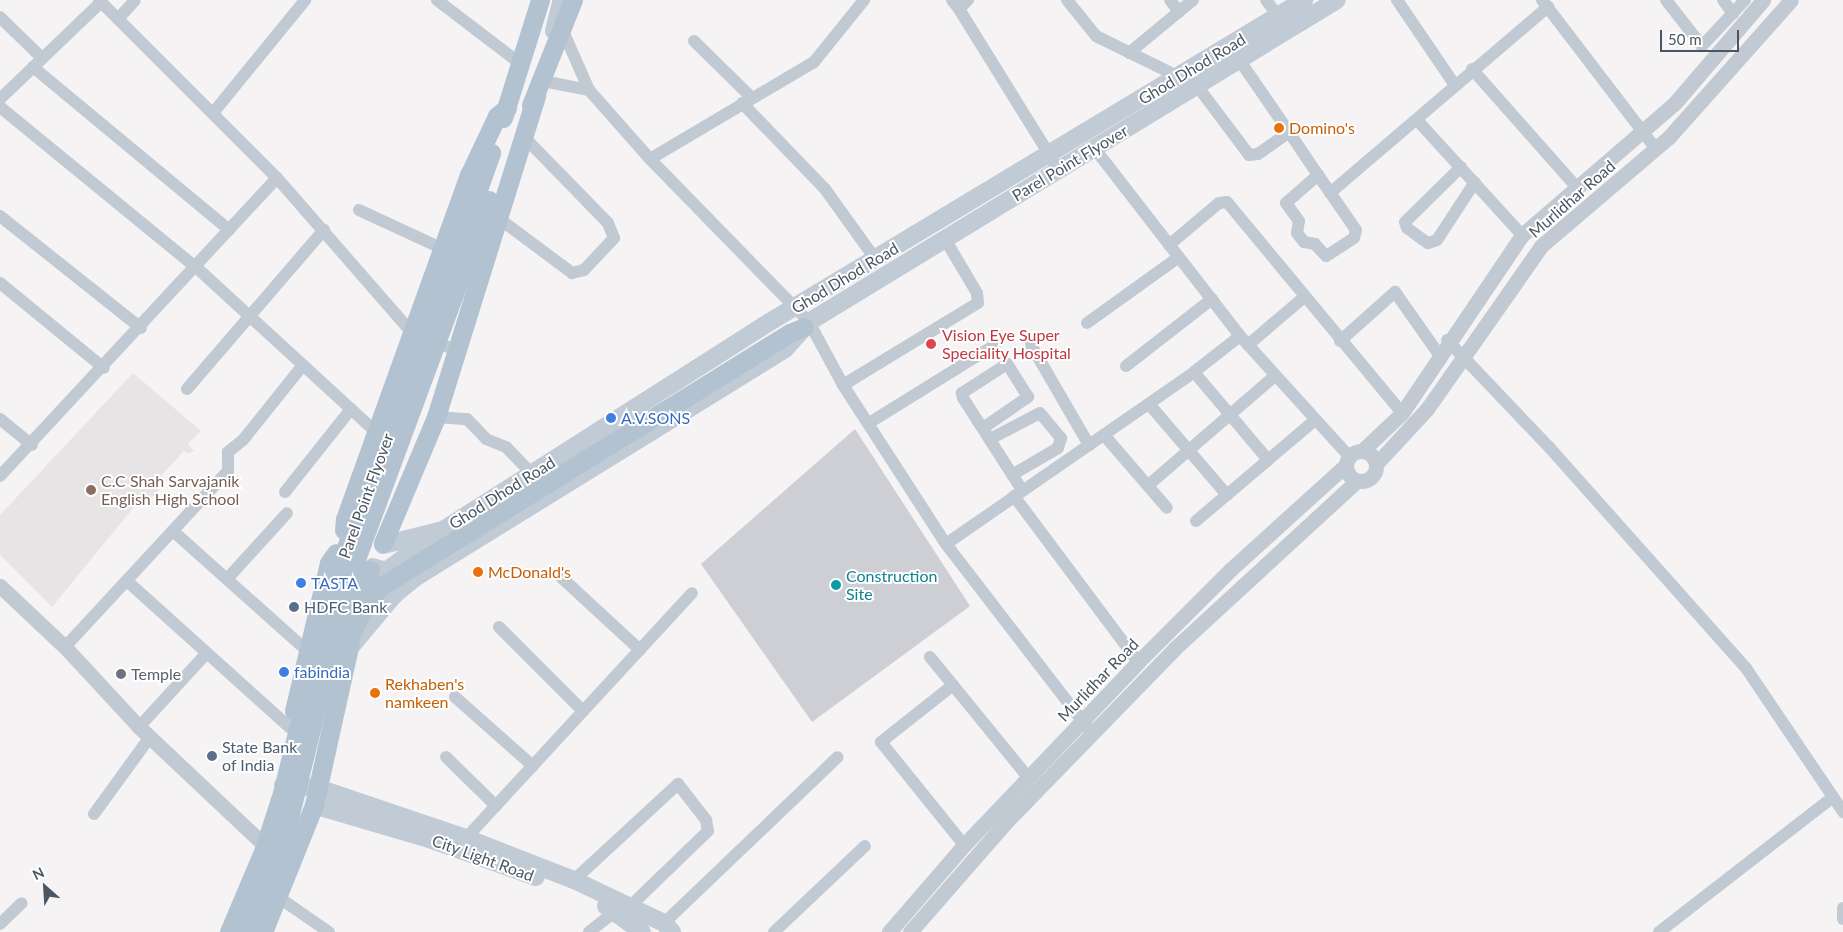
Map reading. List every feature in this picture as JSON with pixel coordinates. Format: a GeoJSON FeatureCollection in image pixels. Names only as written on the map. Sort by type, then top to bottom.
{"type":"FeatureCollection","features":[{"type":"Feature","properties":{"kind":"main road","name":"Parel Point Flyover"},"geometry":{"type":"LineString","coordinates":[[245,932],[281,850],[349,578],[483,197],[506,108],[522,65],[540,0]]}},
{"type":"Feature","properties":{"kind":"main road"},"geometry":{"type":"LineString","coordinates":[[552,61],[550,50],[562,0]]}},
{"type":"Feature","properties":{"kind":"main road"},"geometry":{"type":"LineString","coordinates":[[263,932],[316,796],[347,655],[371,568],[381,558],[383,544],[436,417],[454,349],[497,217],[540,88],[552,61],[573,0]]}},
{"type":"Feature","properties":{"kind":"main road","name":"Ghod Dhod Road"},"geometry":{"type":"LineString","coordinates":[[383,544],[436,533],[533,475],[795,308],[876,260],[1054,163],[1178,77],[1304,0]]}},
{"type":"Feature","properties":{"kind":"main road","name":"Parel Point Flyover"},"geometry":{"type":"LineString","coordinates":[[801,328],[945,238],[1054,163],[1094,149],[1198,87],[1337,0]]}},
{"type":"Feature","properties":{"kind":"main road","name":"Parel Point Flyover"},"geometry":{"type":"LineString","coordinates":[[229,932],[264,849],[282,793],[337,572],[483,197],[540,88]]}},
{"type":"Feature","properties":{"kind":"main road"},"geometry":{"type":"LineString","coordinates":[[436,533],[386,571],[371,568],[347,569],[336,553],[336,542],[344,530],[469,175],[497,116],[506,108]]}},
{"type":"Feature","properties":{"kind":"main road"},"geometry":{"type":"LineString","coordinates":[[322,692],[365,606],[380,587],[801,328]]}},
{"type":"Feature","properties":{"kind":"main road","name":"Ghod Dhod Road"},"geometry":{"type":"LineString","coordinates":[[347,655],[386,604],[416,577],[785,350],[801,328]]}},
{"type":"Feature","properties":{"kind":"main road"},"geometry":{"type":"LineString","coordinates":[[344,530],[367,526],[383,544]]}},
{"type":"Feature","properties":{"kind":"main road"},"geometry":{"type":"LineString","coordinates":[[220,932],[260,841],[290,728],[305,657],[329,563],[336,553]]}},
{"type":"Feature","properties":{"kind":"main road"},"geometry":{"type":"LineString","coordinates":[[305,657],[347,655]]}},
{"type":"Feature","properties":{"kind":"main road"},"geometry":{"type":"LineString","coordinates":[[275,784],[466,838],[574,880],[623,910],[668,928]]}},
{"type":"Feature","properties":{"kind":"main road","name":"City Light Road"},"geometry":{"type":"LineString","coordinates":[[316,796],[623,910],[642,932]]}},
{"type":"Feature","properties":{"kind":"street"},"geometry":{"type":"LineString","coordinates":[[118,19],[135,0]]}},
{"type":"Feature","properties":{"kind":"street"},"geometry":{"type":"LineString","coordinates":[[213,113],[305,0]]}},
{"type":"Feature","properties":{"kind":"street"},"geometry":{"type":"LineString","coordinates":[[437,0],[522,65]]}},
{"type":"Feature","properties":{"kind":"street"},"geometry":{"type":"LineString","coordinates":[[650,159],[818,58],[864,0]]}},
{"type":"Feature","properties":{"kind":"street"},"geometry":{"type":"LineString","coordinates":[[1067,0],[1096,36],[1178,77]]}},
{"type":"Feature","properties":{"kind":"street"},"geometry":{"type":"LineString","coordinates":[[1170,0],[1179,12]]}},
{"type":"Feature","properties":{"kind":"street"},"geometry":{"type":"LineString","coordinates":[[1129,53],[1193,0]]}},
{"type":"Feature","properties":{"kind":"street"},"geometry":{"type":"LineString","coordinates":[[1266,0],[1278,16]]}},
{"type":"Feature","properties":{"kind":"street"},"geometry":{"type":"LineString","coordinates":[[1397,0],[1454,84]]}},
{"type":"Feature","properties":{"kind":"street"},"geometry":{"type":"LineString","coordinates":[[1666,0],[1702,46],[1745,0]]}},
{"type":"Feature","properties":{"kind":"street"},"geometry":{"type":"LineString","coordinates":[[1724,0],[1733,14]]}},
{"type":"Feature","properties":{"kind":"street","name":"Murlidhar Road"},"geometry":{"type":"LineString","coordinates":[[889,932],[964,845],[1138,662],[1230,570],[1402,413],[1440,356],[1448,340],[1522,235],[1642,133],[1687,90],[1763,0]]}},
{"type":"Feature","properties":{"kind":"street","name":"Murlidhar Road"},"geometry":{"type":"LineString","coordinates":[[1377,463],[1427,410],[1462,355],[1542,246],[1656,149],[1791,0]]}},
{"type":"Feature","properties":{"kind":"street"},"geometry":{"type":"LineString","coordinates":[[0,100],[100,1],[278,178],[414,335],[454,349]]}},
{"type":"Feature","properties":{"kind":"street"},"geometry":{"type":"LineString","coordinates":[[959,3],[1054,163]]}},
{"type":"Feature","properties":{"kind":"street"},"geometry":{"type":"LineString","coordinates":[[1330,193],[1417,120],[1454,84],[1545,4],[1656,149]]}},
{"type":"Feature","properties":{"kind":"street"},"geometry":{"type":"LineString","coordinates":[[0,17],[42,58]]}},
{"type":"Feature","properties":{"kind":"street"},"geometry":{"type":"LineString","coordinates":[[563,31],[589,90],[650,159],[795,308],[801,328],[869,423],[946,544],[1093,735]]}},
{"type":"Feature","properties":{"kind":"street"},"geometry":{"type":"LineString","coordinates":[[694,41],[825,189],[876,260]]}},
{"type":"Feature","properties":{"kind":"street"},"geometry":{"type":"LineString","coordinates":[[1240,61],[1318,175],[1356,234],[1326,256],[1315,244],[1304,242],[1297,233],[1299,221],[1286,203],[1318,175]]}},
{"type":"Feature","properties":{"kind":"street"},"geometry":{"type":"LineString","coordinates":[[32,67],[229,230]]}},
{"type":"Feature","properties":{"kind":"street"},"geometry":{"type":"LineString","coordinates":[[1472,69],[1578,189]]}},
{"type":"Feature","properties":{"kind":"street"},"geometry":{"type":"LineString","coordinates":[[1198,87],[1249,155],[1258,154],[1289,132]]}},
{"type":"Feature","properties":{"kind":"street"},"geometry":{"type":"LineString","coordinates":[[540,88],[589,90]]}},
{"type":"Feature","properties":{"kind":"street"},"geometry":{"type":"LineString","coordinates":[[0,107],[197,268],[377,433]]}},
{"type":"Feature","properties":{"kind":"street"},"geometry":{"type":"LineString","coordinates":[[1417,120],[1522,235]]}},
{"type":"Feature","properties":{"kind":"street"},"geometry":{"type":"LineString","coordinates":[[497,217],[572,273],[584,270],[614,238],[608,224],[524,137]]}},
{"type":"Feature","properties":{"kind":"street"},"geometry":{"type":"LineString","coordinates":[[1094,149],[1244,340],[1314,421],[1353,457]]}},
{"type":"Feature","properties":{"kind":"street"},"geometry":{"type":"LineString","coordinates":[[1461,167],[1408,218],[1407,228],[1428,243],[1437,240],[1475,182]]}},
{"type":"Feature","properties":{"kind":"street"},"geometry":{"type":"LineString","coordinates":[[0,476],[32,445],[104,368],[278,178]]}},
{"type":"Feature","properties":{"kind":"street"},"geometry":{"type":"LineString","coordinates":[[1169,245],[1219,203],[1227,202],[1303,298],[1402,413]]}},
{"type":"Feature","properties":{"kind":"street"},"geometry":{"type":"LineString","coordinates":[[358,210],[443,249]]}},
{"type":"Feature","properties":{"kind":"street"},"geometry":{"type":"LineString","coordinates":[[0,216],[141,328]]}},
{"type":"Feature","properties":{"kind":"street"},"geometry":{"type":"LineString","coordinates":[[187,390],[324,230]]}},
{"type":"Feature","properties":{"kind":"street"},"geometry":{"type":"LineString","coordinates":[[843,385],[978,303],[977,294],[945,238]]}},
{"type":"Feature","properties":{"kind":"street"},"geometry":{"type":"LineString","coordinates":[[1087,323],[1179,257]]}},
{"type":"Feature","properties":{"kind":"street"},"geometry":{"type":"LineString","coordinates":[[0,283],[104,368]]}},
{"type":"Feature","properties":{"kind":"street"},"geometry":{"type":"LineString","coordinates":[[1340,341],[1395,292],[1440,356]]}},
{"type":"Feature","properties":{"kind":"street"},"geometry":{"type":"LineString","coordinates":[[946,544],[1303,298]]}},
{"type":"Feature","properties":{"kind":"street"},"geometry":{"type":"LineString","coordinates":[[1126,366],[1212,299]]}},
{"type":"Feature","properties":{"kind":"street"},"geometry":{"type":"LineString","coordinates":[[1448,340],[1746,668],[1839,803],[1659,932]]}},
{"type":"Feature","properties":{"kind":"street"},"geometry":{"type":"LineString","coordinates":[[1031,344],[1089,445]]}},
{"type":"Feature","properties":{"kind":"street"},"geometry":{"type":"LineString","coordinates":[[869,423],[996,345]]}},
{"type":"Feature","properties":{"kind":"street"},"geometry":{"type":"LineString","coordinates":[[982,428],[1028,397],[1007,364],[962,393],[982,428],[1012,475],[1018,493],[1138,662]]}},
{"type":"Feature","properties":{"kind":"street"},"geometry":{"type":"LineString","coordinates":[[65,647],[228,472],[228,452],[243,440],[303,365]]}},
{"type":"Feature","properties":{"kind":"street"},"geometry":{"type":"LineString","coordinates":[[1194,372],[1268,460]]}},
{"type":"Feature","properties":{"kind":"street"},"geometry":{"type":"LineString","coordinates":[[1152,482],[1275,376]]}},
{"type":"Feature","properties":{"kind":"street"},"geometry":{"type":"LineString","coordinates":[[1149,404],[1227,495]]}},
{"type":"Feature","properties":{"kind":"street"},"geometry":{"type":"LineString","coordinates":[[285,492],[351,409]]}},
{"type":"Feature","properties":{"kind":"street"},"geometry":{"type":"LineString","coordinates":[[990,439],[1040,413],[1061,438],[1058,448],[1012,475]]}},
{"type":"Feature","properties":{"kind":"street"},"geometry":{"type":"LineString","coordinates":[[436,417],[467,418],[490,442],[506,446],[533,475]]}},
{"type":"Feature","properties":{"kind":"street"},"geometry":{"type":"LineString","coordinates":[[0,420],[32,445]]}},
{"type":"Feature","properties":{"kind":"street"},"geometry":{"type":"LineString","coordinates":[[1196,521],[1314,421]]}},
{"type":"Feature","properties":{"kind":"street"},"geometry":{"type":"LineString","coordinates":[[1104,435],[1167,508]]}},
{"type":"Feature","properties":{"kind":"street"},"geometry":{"type":"LineString","coordinates":[[1372,454],[1377,463],[1372,477],[1357,480],[1349,475],[1353,457],[1372,454]]}},
{"type":"Feature","properties":{"kind":"street","name":"Murlidhar Road"},"geometry":{"type":"LineString","coordinates":[[910,932],[1007,821],[1229,594],[1357,480]]}},
{"type":"Feature","properties":{"kind":"street"},"geometry":{"type":"LineString","coordinates":[[227,579],[287,513]]}},
{"type":"Feature","properties":{"kind":"street"},"geometry":{"type":"LineString","coordinates":[[173,531],[227,579],[305,657]]}},
{"type":"Feature","properties":{"kind":"street"},"geometry":{"type":"LineString","coordinates":[[562,578],[640,650]]}},
{"type":"Feature","properties":{"kind":"street"},"geometry":{"type":"LineString","coordinates":[[127,581],[290,728]]}},
{"type":"Feature","properties":{"kind":"street"},"geometry":{"type":"LineString","coordinates":[[0,586],[65,647],[144,732],[260,841]]}},
{"type":"Feature","properties":{"kind":"street"},"geometry":{"type":"LineString","coordinates":[[466,838],[692,593]]}},
{"type":"Feature","properties":{"kind":"street"},"geometry":{"type":"LineString","coordinates":[[499,627],[583,711]]}},
{"type":"Feature","properties":{"kind":"street"},"geometry":{"type":"LineString","coordinates":[[94,814],[144,732],[206,654]]}},
{"type":"Feature","properties":{"kind":"street"},"geometry":{"type":"LineString","coordinates":[[930,657],[1028,777]]}},
{"type":"Feature","properties":{"kind":"street"},"geometry":{"type":"LineString","coordinates":[[953,685],[881,742],[964,845]]}},
{"type":"Feature","properties":{"kind":"street"},"geometry":{"type":"LineString","coordinates":[[455,697],[533,766]]}},
{"type":"Feature","properties":{"kind":"street"},"geometry":{"type":"LineString","coordinates":[[446,757],[496,806]]}},
{"type":"Feature","properties":{"kind":"street"},"geometry":{"type":"LineString","coordinates":[[668,928],[838,757]]}},
{"type":"Feature","properties":{"kind":"street"},"geometry":{"type":"LineString","coordinates":[[574,880],[678,784],[706,820],[708,831],[623,910],[589,932]]}},
{"type":"Feature","properties":{"kind":"street"},"geometry":{"type":"LineString","coordinates":[[774,932],[865,846]]}},
{"type":"Feature","properties":{"kind":"street"},"geometry":{"type":"LineString","coordinates":[[278,897],[329,932]]}},
{"type":"Feature","properties":{"kind":"street"},"geometry":{"type":"LineString","coordinates":[[0,924],[22,903]]}},
{"type":"Feature","properties":{"kind":"street"},"geometry":{"type":"LineString","coordinates":[[1843,908],[1843,919]]}},
{"type":"Feature","properties":{"kind":"shaded area","name":"C.C Shah Sarvajanik English High School"},"geometry":{"type":"Polygon","coordinates":[[[133,373],[201,431],[188,444],[194,451],[188,454],[184,451],[157,480],[163,485],[150,500],[143,496],[52,607],[0,555],[0,515],[133,373]]]}},
{"type":"Feature","properties":{"kind":"building","name":"Construction Site"},"geometry":{"type":"Polygon","coordinates":[[[855,429],[970,606],[812,722],[701,564],[855,429]]]}},
{"type":"Feature","properties":{"kind":"place","name":"Domino's"},"geometry":{"type":"Point","coordinates":[1279,128]}},
{"type":"Feature","properties":{"kind":"place","name":"Vision Eye Super Speciality Hospital"},"geometry":{"type":"Point","coordinates":[931,344]}},
{"type":"Feature","properties":{"kind":"place","name":"A.V.SONS"},"geometry":{"type":"Point","coordinates":[611,418]}},
{"type":"Feature","properties":{"kind":"place","name":"C.C Shah Sarvajanik English High School"},"geometry":{"type":"Point","coordinates":[91,490]}},
{"type":"Feature","properties":{"kind":"place","name":"McDonald's"},"geometry":{"type":"Point","coordinates":[478,572]}},
{"type":"Feature","properties":{"kind":"place","name":"TASTA"},"geometry":{"type":"Point","coordinates":[301,583]}},
{"type":"Feature","properties":{"kind":"place","name":"Construction Site"},"geometry":{"type":"Point","coordinates":[836,585]}},
{"type":"Feature","properties":{"kind":"place","name":"HDFC Bank"},"geometry":{"type":"Point","coordinates":[294,607]}},
{"type":"Feature","properties":{"kind":"place","name":"fabindia"},"geometry":{"type":"Point","coordinates":[284,672]}},
{"type":"Feature","properties":{"kind":"place","name":"Temple"},"geometry":{"type":"Point","coordinates":[121,674]}},
{"type":"Feature","properties":{"kind":"place","name":"Rekhaben's namkeen"},"geometry":{"type":"Point","coordinates":[375,693]}},
{"type":"Feature","properties":{"kind":"place","name":"State Bank of India"},"geometry":{"type":"Point","coordinates":[212,756]}}]}
